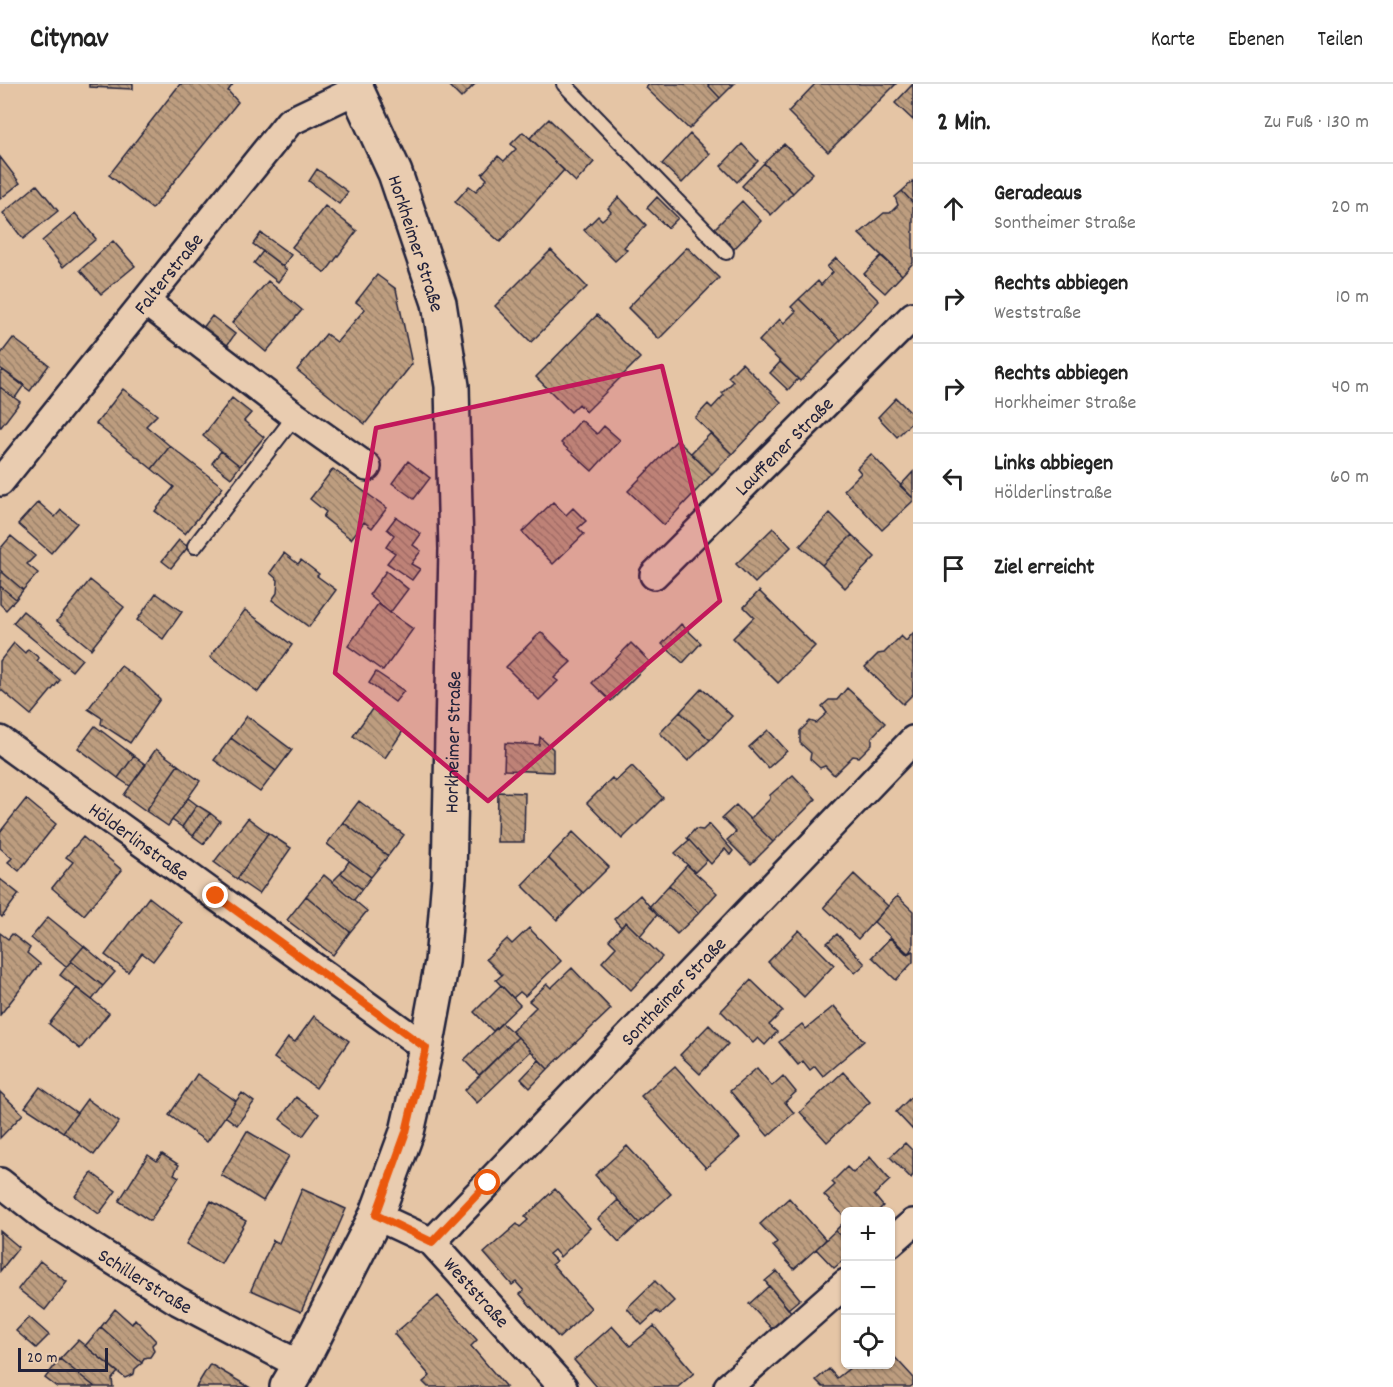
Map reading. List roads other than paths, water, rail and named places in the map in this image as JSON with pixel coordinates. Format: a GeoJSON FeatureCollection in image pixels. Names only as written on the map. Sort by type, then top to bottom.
{"type":"FeatureCollection","features":[{"type":"Feature","properties":{"kind":"main road","name":"Horkheimer Straße"},"geometry":{"type":"LineString","coordinates":[[294,1376],[376,1215],[406,1132],[426,1048],[442,963],[449,877],[456,549],[452,386],[439,303],[395,173],[355,87]]}},
{"type":"Feature","properties":{"kind":"street","name":"Falterstraße"},"geometry":{"type":"LineString","coordinates":[[0,482],[290,122],[355,87]]}},
{"type":"Feature","properties":{"kind":"street"},"geometry":{"type":"LineString","coordinates":[[146,302],[295,416],[367,467]]}},
{"type":"Feature","properties":{"kind":"street","name":"Lauffener Straße"},"geometry":{"type":"LineString","coordinates":[[654,575],[913,316]]}},
{"type":"Feature","properties":{"kind":"street","name":"Hölderlinstraße"},"geometry":{"type":"LineString","coordinates":[[0,740],[426,1048]]}},
{"type":"Feature","properties":{"kind":"street","name":"Sontheimer Straße"},"geometry":{"type":"LineString","coordinates":[[432,1242],[913,740]]}},
{"type":"Feature","properties":{"kind":"street","name":"Schillerstraße"},"geometry":{"type":"LineString","coordinates":[[0,1182],[47,1219],[294,1376]]}},
{"type":"Feature","properties":{"kind":"street","name":"Weststraße"},"geometry":{"type":"LineString","coordinates":[[376,1215],[432,1242],[563,1387]]}},
{"type":"Feature","properties":{"kind":"street"},"geometry":{"type":"LineString","coordinates":[[895,1239],[913,1223]]}},
{"type":"Feature","properties":{"kind":"street"},"geometry":{"type":"LineString","coordinates":[[728,1387],[841,1287]]}},
{"type":"Feature","properties":{"kind":"lane"},"geometry":{"type":"LineString","coordinates":[[564,84],[726,252]]}},
{"type":"Feature","properties":{"kind":"lane"},"geometry":{"type":"LineString","coordinates":[[195,546],[295,416]]}}]}
